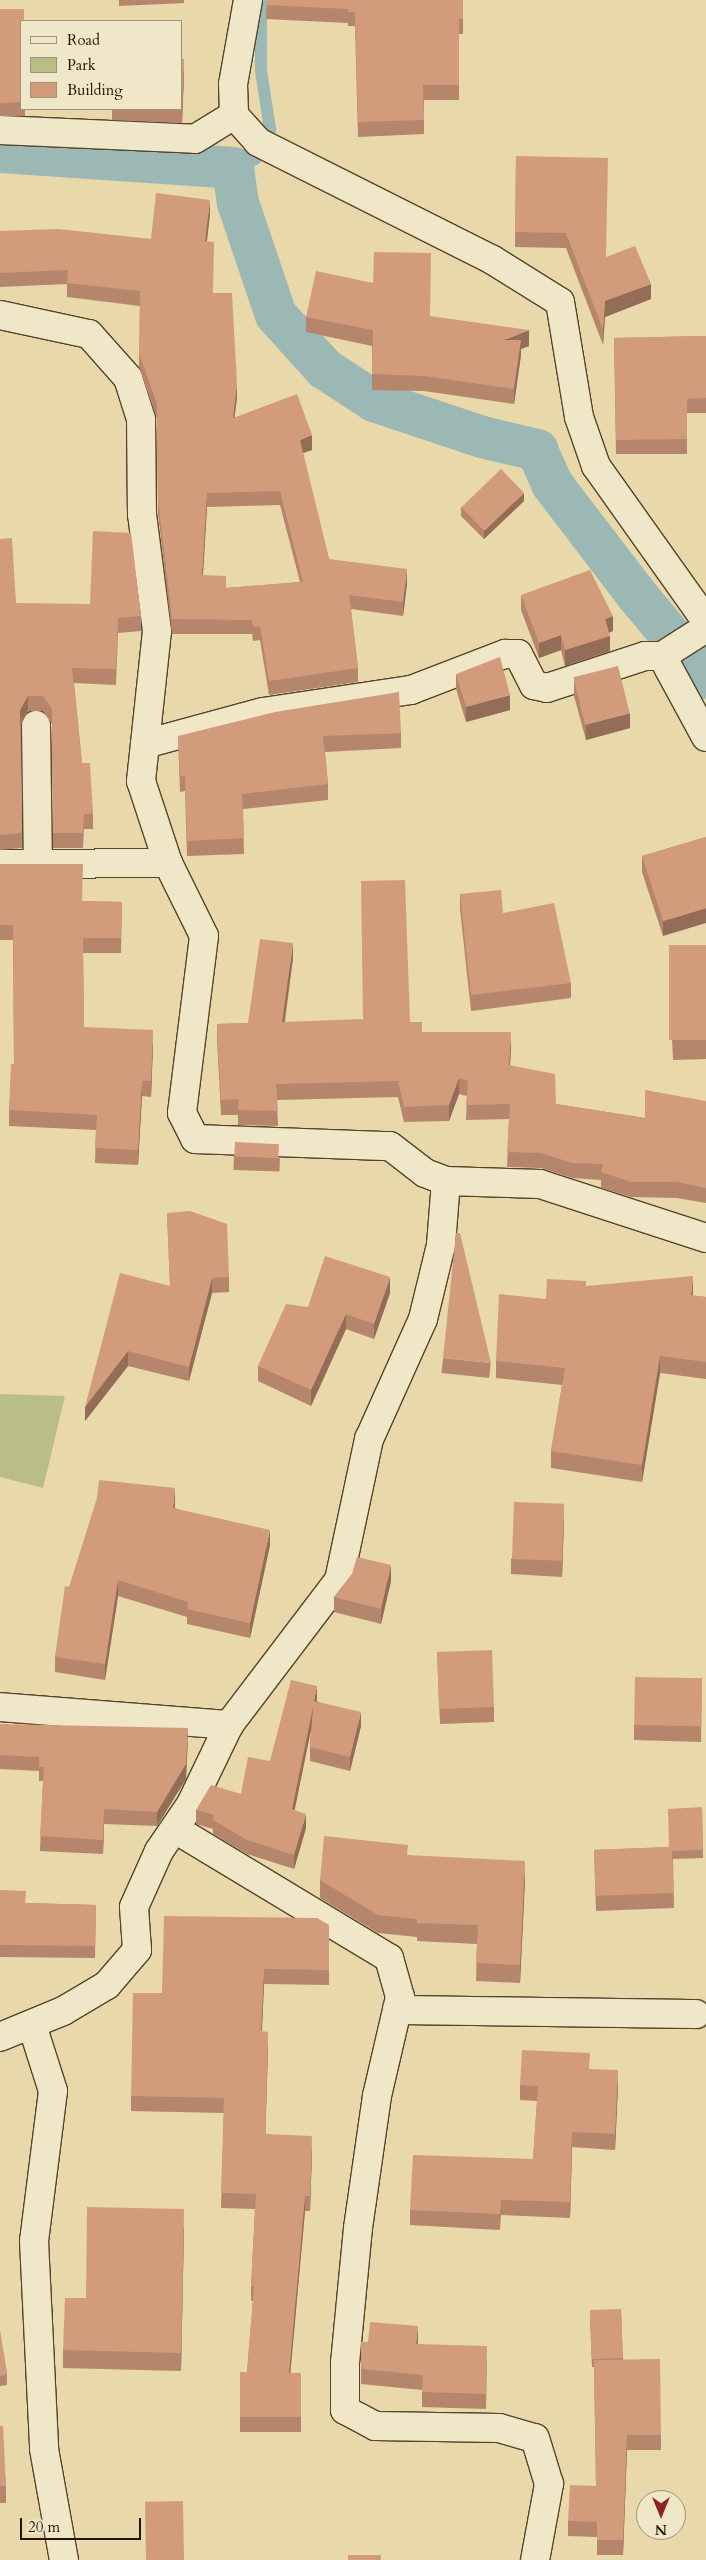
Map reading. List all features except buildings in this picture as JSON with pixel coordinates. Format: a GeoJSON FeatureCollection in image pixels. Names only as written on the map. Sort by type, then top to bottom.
{"type":"FeatureCollection","features":[{"type":"Feature","properties":{"kind":"street"},"geometry":{"type":"LineString","coordinates":[[248,0],[233,84],[234,115],[258,142],[305,168],[491,259],[560,302],[579,417],[596,466],[699,611],[706,616]]}},
{"type":"Feature","properties":{"kind":"street"},"geometry":{"type":"LineString","coordinates":[[0,130],[195,138],[234,115]]}},
{"type":"Feature","properties":{"kind":"street"},"geometry":{"type":"LineString","coordinates":[[0,315],[89,334],[128,378],[141,419],[142,514],[158,631],[141,781],[168,863],[204,936],[182,1113],[195,1139],[390,1146],[425,1173],[446,1181],[540,1184],[706,1238]]}},
{"type":"Feature","properties":{"kind":"street"},"geometry":{"type":"LineString","coordinates":[[145,744],[263,712],[411,690],[505,654],[518,654],[534,685],[547,688],[645,656],[667,652],[706,628]]}},
{"type":"Feature","properties":{"kind":"street"},"geometry":{"type":"LineString","coordinates":[[667,652],[706,737]]}},
{"type":"Feature","properties":{"kind":"street"},"geometry":{"type":"LineString","coordinates":[[36,725],[38,864]]}},
{"type":"Feature","properties":{"kind":"street"},"geometry":{"type":"LineString","coordinates":[[0,864],[168,863]]}},
{"type":"Feature","properties":{"kind":"street"},"geometry":{"type":"LineString","coordinates":[[0,2036],[32,2025],[107,1985],[137,1950],[134,1907],[160,1851],[175,1829],[229,1725],[338,1580],[369,1439],[423,1320],[441,1245],[446,1181]]}},
{"type":"Feature","properties":{"kind":"street"},"geometry":{"type":"LineString","coordinates":[[0,1707],[229,1725]]}},
{"type":"Feature","properties":{"kind":"street"},"geometry":{"type":"LineString","coordinates":[[175,1829],[389,1958],[400,1998],[377,2096],[358,2228],[344,2363],[344,2410],[375,2426],[499,2428],[535,2438],[549,2484],[535,2560]]}},
{"type":"Feature","properties":{"kind":"street"},"geometry":{"type":"LineString","coordinates":[[397,2010],[696,2014]]}},
{"type":"Feature","properties":{"kind":"street"},"geometry":{"type":"LineString","coordinates":[[32,2025],[52,2091],[34,2240],[44,2448],[64,2560]]}},
{"type":"Feature","properties":{"kind":"green space"},"geometry":{"type":"Polygon","coordinates":[[[0,1394],[65,1396],[43,1488],[0,1477],[0,1394]]]}},
{"type":"Feature","properties":{"kind":"waterway"},"geometry":{"type":"LineString","coordinates":[[233,168],[255,159],[270,129],[261,71],[261,0]]}},
{"type":"Feature","properties":{"kind":"waterway"},"geometry":{"type":"LineString","coordinates":[[0,152],[233,168],[238,203],[276,315],[325,369],[374,401],[482,437],[537,450],[552,484],[636,594],[706,678]]}}]}
